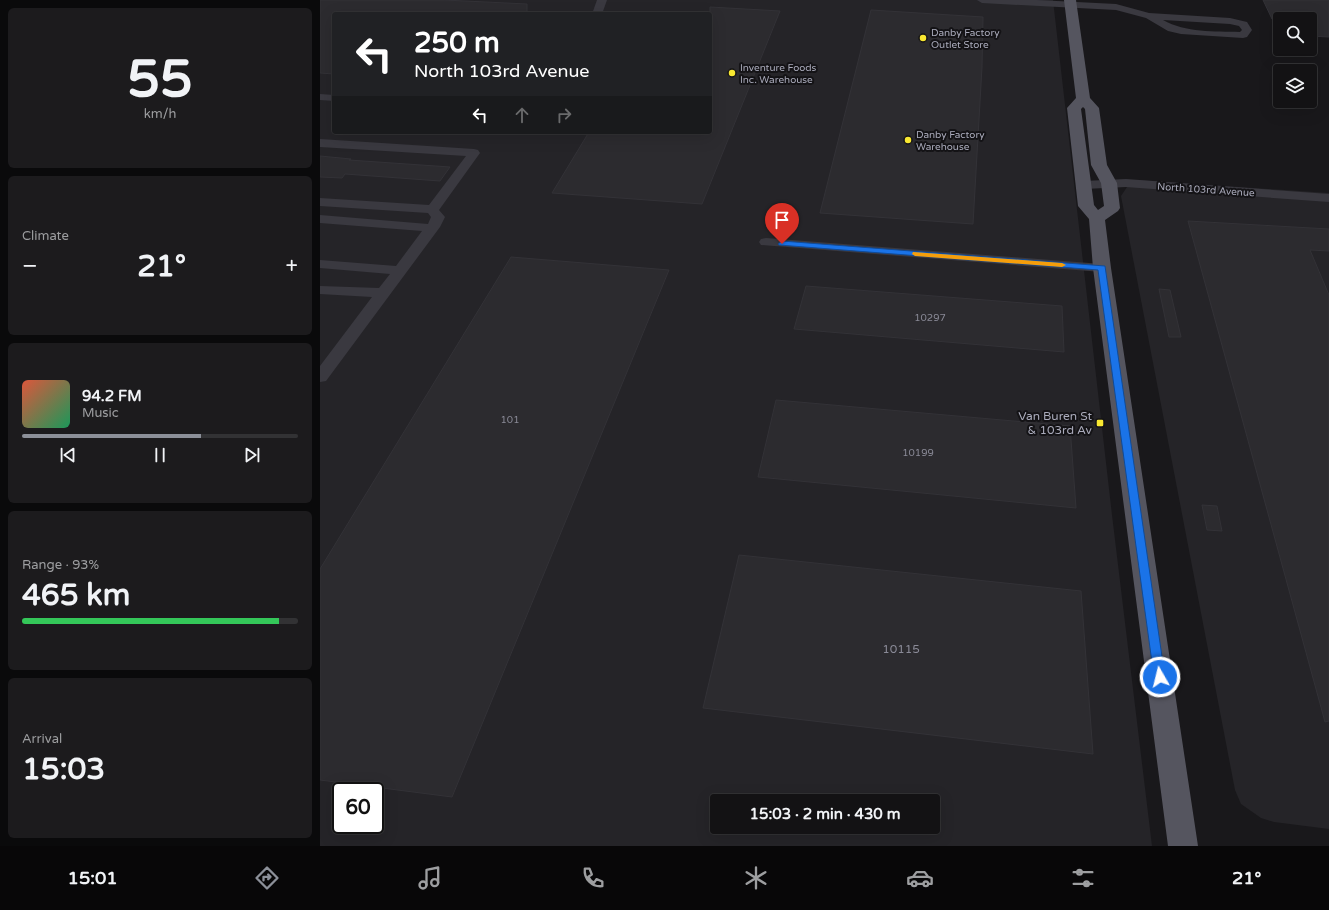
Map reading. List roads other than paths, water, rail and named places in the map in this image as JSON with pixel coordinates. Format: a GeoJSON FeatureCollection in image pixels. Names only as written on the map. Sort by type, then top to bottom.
{"type":"FeatureCollection","features":[{"type":"Feature","properties":{"kind":"main road"},"geometry":{"type":"LineString","coordinates":[[1070,2],[1083,99],[1092,108],[1099,165],[1109,183],[1112,208],[1097,218]]}},
{"type":"Feature","properties":{"kind":"main road"},"geometry":{"type":"LineString","coordinates":[[1083,99],[1074,108],[1086,206],[1097,218],[1102,268],[1183,846]]}},
{"type":"Feature","properties":{"kind":"main road"},"geometry":{"type":"LineString","coordinates":[[1077,132],[1086,139],[1090,165],[1109,183]]}},
{"type":"Feature","properties":{"kind":"street"},"geometry":{"type":"LineString","coordinates":[[598,12],[602,0]]}},
{"type":"Feature","properties":{"kind":"street"},"geometry":{"type":"LineString","coordinates":[[982,0],[1070,2],[1116,7],[1149,16],[1230,21],[1242,24],[1247,30],[1243,35],[1181,31],[1172,29],[1149,16]]}},
{"type":"Feature","properties":{"kind":"street"},"geometry":{"type":"LineString","coordinates":[[320,97],[332,98]]}},
{"type":"Feature","properties":{"kind":"street"},"geometry":{"type":"LineString","coordinates":[[320,143],[474,154],[432,209]]}},
{"type":"Feature","properties":{"kind":"street","name":"North 103rd Avenue"},"geometry":{"type":"LineString","coordinates":[[1084,185],[1109,183],[1329,198]]}},
{"type":"Feature","properties":{"kind":"street"},"geometry":{"type":"LineString","coordinates":[[320,202],[432,209],[438,217],[432,228],[320,378]]}},
{"type":"Feature","properties":{"kind":"street"},"geometry":{"type":"LineString","coordinates":[[320,219],[432,228]]}},
{"type":"Feature","properties":{"kind":"street"},"geometry":{"type":"LineString","coordinates":[[766,242],[1102,268]]}},
{"type":"Feature","properties":{"kind":"street"},"geometry":{"type":"LineString","coordinates":[[320,264],[400,271]]}},
{"type":"Feature","properties":{"kind":"street"},"geometry":{"type":"LineString","coordinates":[[320,290],[383,293]]}},
{"type":"Feature","properties":{"kind":"place","name":"Danby Factory Outlet Store"},"geometry":{"type":"Point","coordinates":[923,38]}},
{"type":"Feature","properties":{"kind":"place","name":"Inventure Foods Inc. Warehouse"},"geometry":{"type":"Point","coordinates":[732,73]}},
{"type":"Feature","properties":{"kind":"place","name":"Danby Factory Warehouse"},"geometry":{"type":"Point","coordinates":[908,140]}},
{"type":"Feature","properties":{"kind":"place","name":"Van Buren St & 103rd Av"},"geometry":{"type":"Point","coordinates":[1100,423]}}]}
